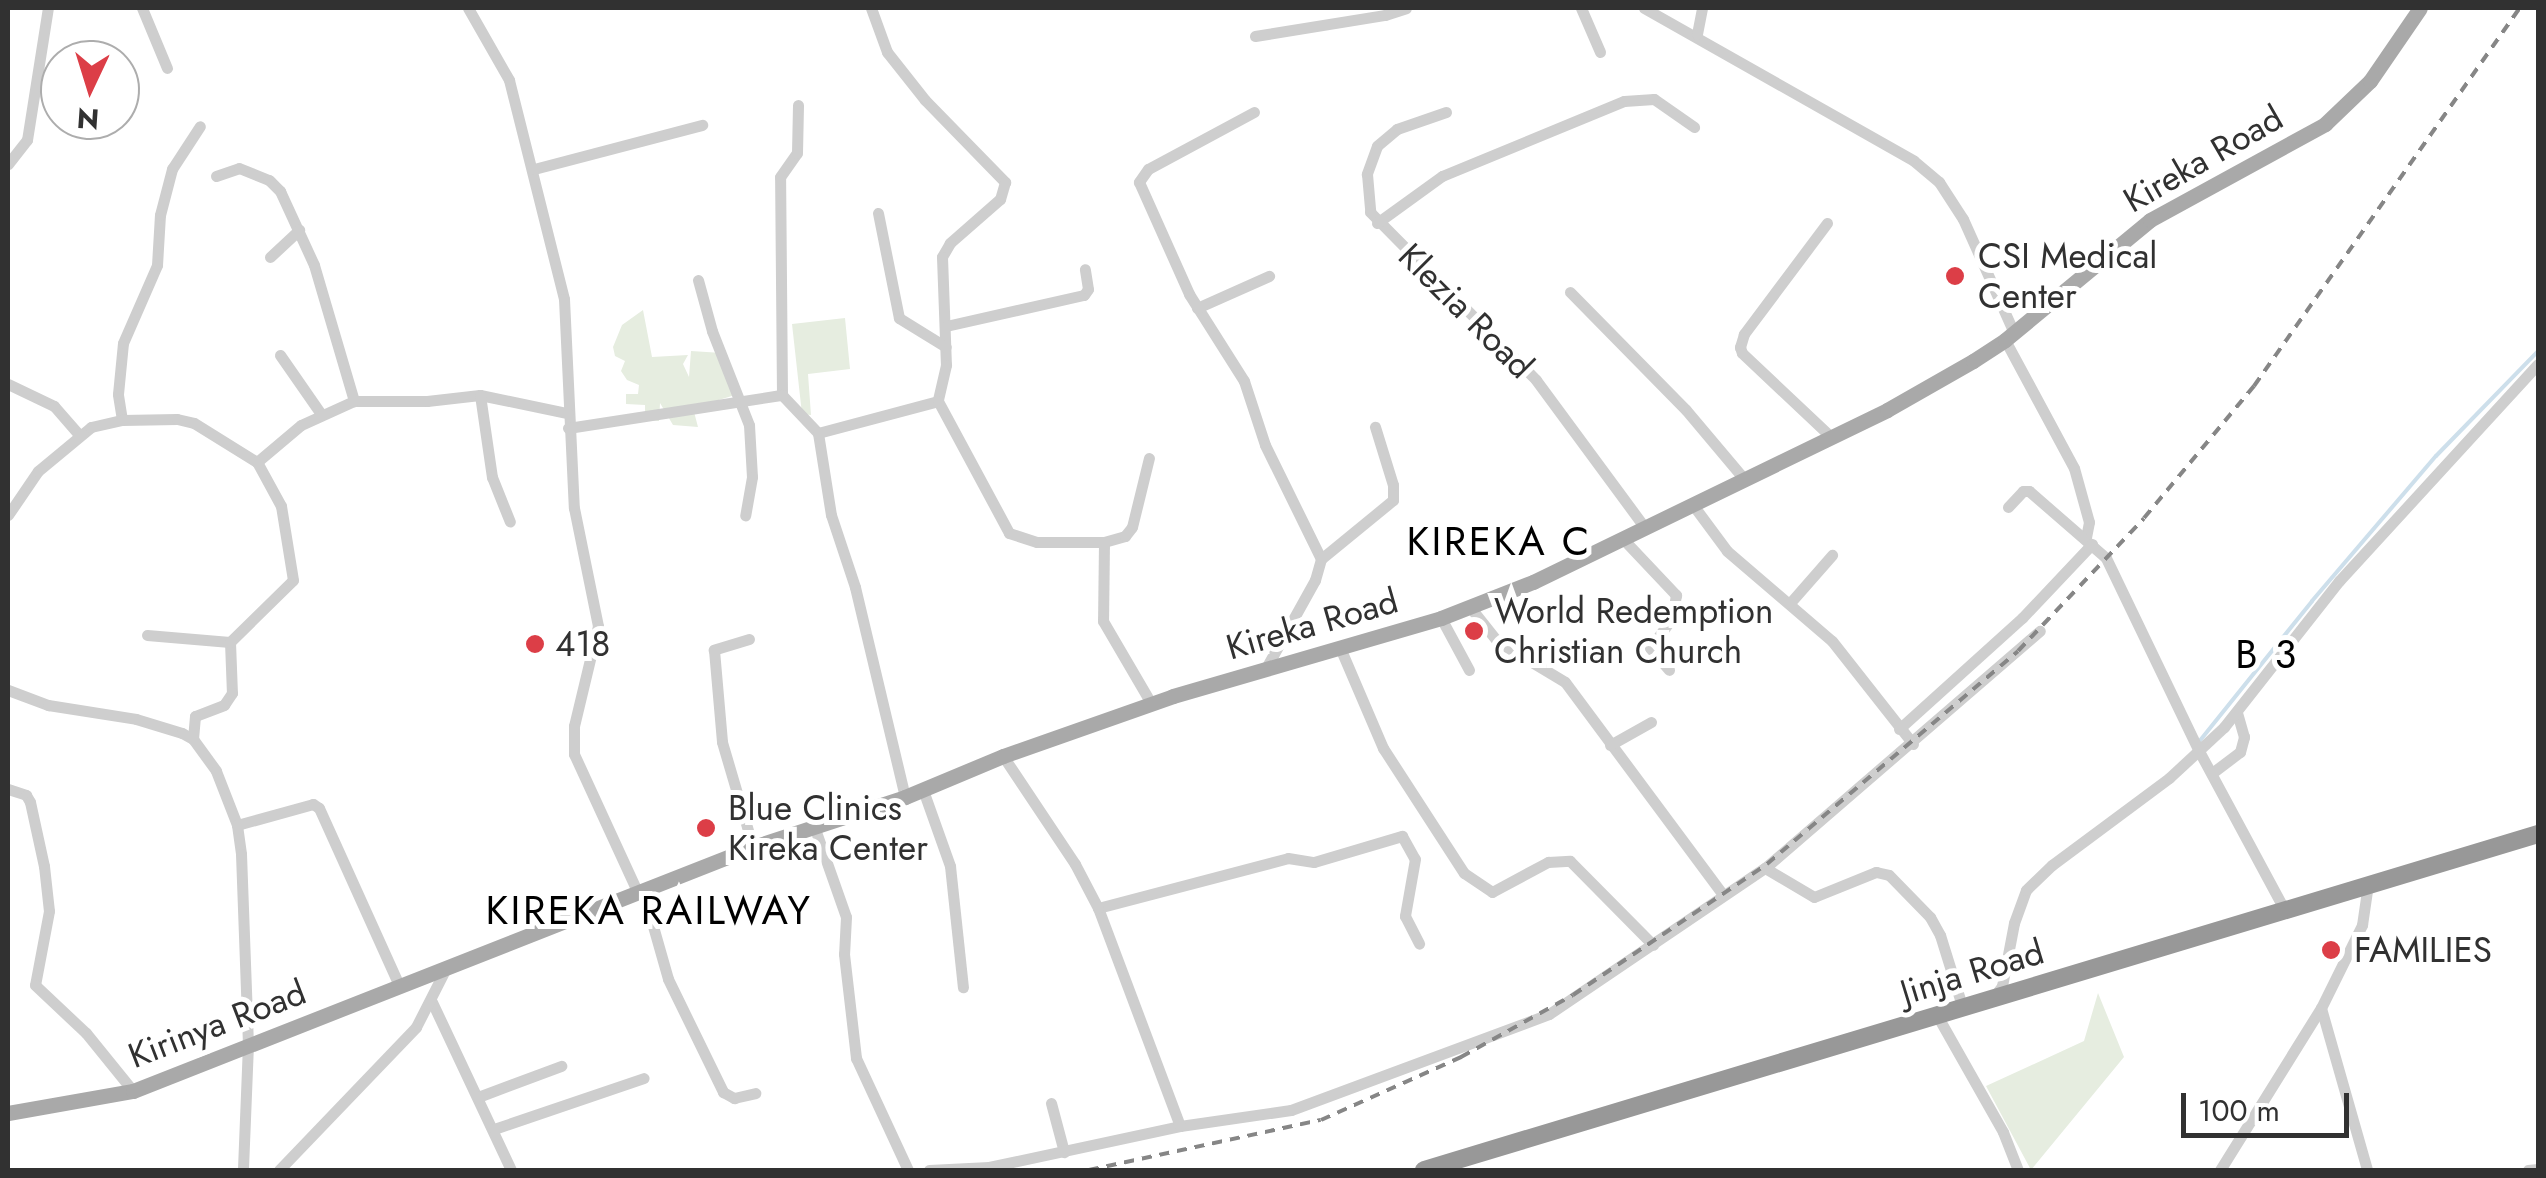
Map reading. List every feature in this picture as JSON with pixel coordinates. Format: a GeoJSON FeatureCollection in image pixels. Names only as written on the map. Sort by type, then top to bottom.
{"type":"FeatureCollection","features":[{"type":"Feature","properties":{"kind":"highway","name":"Jinja Road"},"geometry":{"type":"LineString","coordinates":[[1424,1170],[2538,834]]}},
{"type":"Feature","properties":{"kind":"main road","name":"Kireka Road"},"geometry":{"type":"LineString","coordinates":[[444,972],[753,848],[905,797],[1003,756],[1150,703],[1341,650],[1470,608],[1624,540],[1932,386],[2010,337],[2150,220],[2325,124],[2370,81],[2420,8]]}},
{"type":"Feature","properties":{"kind":"main road","name":"Kirinya Road"},"geometry":{"type":"LineString","coordinates":[[8,1112],[133,1091],[444,972]]}},
{"type":"Feature","properties":{"kind":"street"},"geometry":{"type":"LineString","coordinates":[[8,164],[27,140],[48,8]]}},
{"type":"Feature","properties":{"kind":"street"},"geometry":{"type":"LineString","coordinates":[[142,8],[168,68]]}},
{"type":"Feature","properties":{"kind":"street"},"geometry":{"type":"LineString","coordinates":[[468,8],[509,80],[564,300],[567,413],[576,520],[598,626],[574,726],[574,754],[640,892],[668,979],[722,1092],[734,1098],[756,1093]]}},
{"type":"Feature","properties":{"kind":"street"},"geometry":{"type":"LineString","coordinates":[[871,8],[887,52],[926,100],[1006,182],[1000,199],[950,243],[942,258],[946,347],[938,401],[1010,533],[1037,542],[1104,542],[1124,536],[1132,527],[1149,458]]}},
{"type":"Feature","properties":{"kind":"street"},"geometry":{"type":"LineString","coordinates":[[1255,36],[1385,15],[1406,8]]}},
{"type":"Feature","properties":{"kind":"street"},"geometry":{"type":"LineString","coordinates":[[1581,8],[1600,52]]}},
{"type":"Feature","properties":{"kind":"street"},"geometry":{"type":"LineString","coordinates":[[1644,8],[1696,34],[1914,162],[1939,182],[1963,219],[2010,337],[2074,468],[2089,522],[2089,541],[2022,618],[1898,729]]}},
{"type":"Feature","properties":{"kind":"street"},"geometry":{"type":"LineString","coordinates":[[1696,34],[1702,8]]}},
{"type":"Feature","properties":{"kind":"street"},"geometry":{"type":"LineString","coordinates":[[1378,223],[1442,176],[1624,101],[1654,98],[1694,127]]}},
{"type":"Feature","properties":{"kind":"street"},"geometry":{"type":"LineString","coordinates":[[798,105],[798,153],[780,178],[782,395],[818,433],[832,515],[855,586],[905,797]]}},
{"type":"Feature","properties":{"kind":"street"},"geometry":{"type":"LineString","coordinates":[[1254,112],[1140,178],[1197,308],[1244,381],[1265,445],[1321,559]]}},
{"type":"Feature","properties":{"kind":"street","name":"Klezia Road"},"geometry":{"type":"LineString","coordinates":[[1446,112],[1398,129],[1377,146],[1366,189],[1370,212],[1536,380],[1646,529]]}},
{"type":"Feature","properties":{"kind":"street"},"geometry":{"type":"LineString","coordinates":[[534,169],[702,125]]}},
{"type":"Feature","properties":{"kind":"street"},"geometry":{"type":"LineString","coordinates":[[122,420],[118,394],[123,344],[157,264],[160,215],[172,169],[200,126]]}},
{"type":"Feature","properties":{"kind":"street"},"geometry":{"type":"LineString","coordinates":[[216,176],[238,168],[269,180],[280,191],[314,265],[354,401]]}},
{"type":"Feature","properties":{"kind":"street"},"geometry":{"type":"LineString","coordinates":[[878,212],[899,318],[946,347]]}},
{"type":"Feature","properties":{"kind":"street"},"geometry":{"type":"LineString","coordinates":[[1827,223],[1744,334],[1740,347],[1742,354],[1830,436]]}},
{"type":"Feature","properties":{"kind":"street"},"geometry":{"type":"LineString","coordinates":[[270,256],[299,230]]}},
{"type":"Feature","properties":{"kind":"street"},"geometry":{"type":"LineString","coordinates":[[946,326],[1084,295],[1088,289],[1086,269]]}},
{"type":"Feature","properties":{"kind":"street"},"geometry":{"type":"LineString","coordinates":[[1197,308],[1269,276]]}},
{"type":"Feature","properties":{"kind":"street"},"geometry":{"type":"LineString","coordinates":[[698,280],[752,444],[745,514]]}},
{"type":"Feature","properties":{"kind":"street"},"geometry":{"type":"LineString","coordinates":[[1570,292],[1686,410],[1745,480]]}},
{"type":"Feature","properties":{"kind":"street"},"geometry":{"type":"LineString","coordinates":[[280,355],[322,414]]}},
{"type":"Feature","properties":{"kind":"street"},"geometry":{"type":"LineString","coordinates":[[1992,1001],[2002,986],[2014,923],[2026,890],[2052,865],[2199,750],[2236,712],[2340,581],[2538,364]]}},
{"type":"Feature","properties":{"kind":"street"},"geometry":{"type":"LineString","coordinates":[[8,384],[54,406],[78,434]]}},
{"type":"Feature","properties":{"kind":"street"},"geometry":{"type":"LineString","coordinates":[[257,462],[322,414],[354,401],[426,402],[480,395],[567,413]]}},
{"type":"Feature","properties":{"kind":"street"},"geometry":{"type":"LineString","coordinates":[[480,395],[492,477],[510,522]]}},
{"type":"Feature","properties":{"kind":"street"},"geometry":{"type":"LineString","coordinates":[[568,428],[782,395]]}},
{"type":"Feature","properties":{"kind":"street"},"geometry":{"type":"LineString","coordinates":[[818,433],[938,401]]}},
{"type":"Feature","properties":{"kind":"street"},"geometry":{"type":"LineString","coordinates":[[8,516],[38,471],[78,434],[122,420],[154,417],[194,424],[257,462],[281,506],[293,580],[230,642],[232,693],[224,705],[196,716],[193,739]]}},
{"type":"Feature","properties":{"kind":"street"},"geometry":{"type":"LineString","coordinates":[[1265,670],[1315,580],[1321,559],[1393,500],[1394,486],[1376,427]]}},
{"type":"Feature","properties":{"kind":"street"},"geometry":{"type":"LineString","coordinates":[[2008,507],[2026,490],[2089,541],[2110,564],[2199,750],[2284,909]]}},
{"type":"Feature","properties":{"kind":"street"},"geometry":{"type":"LineString","coordinates":[[2064,519],[2084,502]]}},
{"type":"Feature","properties":{"kind":"street"},"geometry":{"type":"LineString","coordinates":[[1693,505],[1727,551],[1790,603],[1851,663],[1913,744]]}},
{"type":"Feature","properties":{"kind":"street"},"geometry":{"type":"LineString","coordinates":[[1624,540],[1676,595],[1672,618],[1650,648],[1668,670]]}},
{"type":"Feature","properties":{"kind":"street"},"geometry":{"type":"LineString","coordinates":[[1104,542],[1103,621],[1150,703]]}},
{"type":"Feature","properties":{"kind":"street"},"geometry":{"type":"LineString","coordinates":[[1790,603],[1832,555]]}},
{"type":"Feature","properties":{"kind":"street"},"geometry":{"type":"LineString","coordinates":[[1470,608],[1497,641],[1566,682],[1723,895]]}},
{"type":"Feature","properties":{"kind":"street"},"geometry":{"type":"LineString","coordinates":[[1440,618],[1469,670]]}},
{"type":"Feature","properties":{"kind":"street"},"geometry":{"type":"LineString","coordinates":[[929,1170],[989,1167],[1180,1126],[1290,1110],[1548,1014],[1765,868],[2040,632]]}},
{"type":"Feature","properties":{"kind":"street"},"geometry":{"type":"LineString","coordinates":[[146,634],[230,642]]}},
{"type":"Feature","properties":{"kind":"street"},"geometry":{"type":"LineString","coordinates":[[749,638],[717,646],[714,654],[722,742],[753,848]]}},
{"type":"Feature","properties":{"kind":"street"},"geometry":{"type":"LineString","coordinates":[[1341,650],[1383,748],[1464,873],[1492,892],[1548,862],[1570,861],[1653,945]]}},
{"type":"Feature","properties":{"kind":"street"},"geometry":{"type":"LineString","coordinates":[[8,690],[48,705],[164,726],[193,739],[216,771],[237,825],[248,1044],[243,1170]]}},
{"type":"Feature","properties":{"kind":"street"},"geometry":{"type":"LineString","coordinates":[[2212,773],[2240,752],[2244,737],[2236,712]]}},
{"type":"Feature","properties":{"kind":"street"},"geometry":{"type":"LineString","coordinates":[[1610,745],[1651,722]]}},
{"type":"Feature","properties":{"kind":"street"},"geometry":{"type":"LineString","coordinates":[[1003,756],[1075,864],[1098,908],[1180,1126]]}},
{"type":"Feature","properties":{"kind":"street"},"geometry":{"type":"LineString","coordinates":[[8,789],[26,795],[30,802],[44,866],[49,911],[36,985],[86,1032],[133,1091]]}},
{"type":"Feature","properties":{"kind":"street"},"geometry":{"type":"LineString","coordinates":[[923,790],[950,866],[963,987]]}},
{"type":"Feature","properties":{"kind":"street"},"geometry":{"type":"LineString","coordinates":[[237,825],[317,805],[400,987]]}},
{"type":"Feature","properties":{"kind":"street"},"geometry":{"type":"LineString","coordinates":[[814,826],[846,918],[844,954],[856,1058],[908,1170]]}},
{"type":"Feature","properties":{"kind":"street"},"geometry":{"type":"LineString","coordinates":[[1098,908],[1288,858],[1314,862],[1402,836],[1416,859],[1405,916],[1419,944]]}},
{"type":"Feature","properties":{"kind":"street"},"geometry":{"type":"LineString","coordinates":[[1765,868],[1814,897],[1876,872],[1890,874],[1930,917],[1940,935],[1963,1009]]}},
{"type":"Feature","properties":{"kind":"street"},"geometry":{"type":"LineString","coordinates":[[2220,1170],[2321,1008],[2362,925],[2368,884]]}},
{"type":"Feature","properties":{"kind":"street"},"geometry":{"type":"LineString","coordinates":[[279,1170],[398,1048],[432,1002],[444,972]]}},
{"type":"Feature","properties":{"kind":"street"},"geometry":{"type":"LineString","coordinates":[[432,1002],[511,1170]]}},
{"type":"Feature","properties":{"kind":"street"},"geometry":{"type":"LineString","coordinates":[[2321,1008],[2368,1170]]}},
{"type":"Feature","properties":{"kind":"street"},"geometry":{"type":"LineString","coordinates":[[1938,1017],[2004,1132],[2018,1170]]}},
{"type":"Feature","properties":{"kind":"street"},"geometry":{"type":"LineString","coordinates":[[478,1097],[561,1066]]}},
{"type":"Feature","properties":{"kind":"street"},"geometry":{"type":"LineString","coordinates":[[494,1129],[644,1078]]}},
{"type":"Feature","properties":{"kind":"street"},"geometry":{"type":"LineString","coordinates":[[1051,1103],[1064,1152]]}},
{"type":"Feature","properties":{"kind":"street"},"geometry":{"type":"LineString","coordinates":[[2528,1170],[2538,1169]]}},
{"type":"Feature","properties":{"kind":"shaded area"},"geometry":{"type":"Polygon","coordinates":[[[643,310],[652,357],[688,355],[683,364],[689,377],[691,351],[722,353],[735,395],[693,408],[698,427],[673,425],[660,403],[659,421],[645,420],[645,405],[626,404],[626,394],[638,394],[639,385],[627,380],[621,371],[625,361],[615,356],[613,347],[622,325],[643,310]]]}},
{"type":"Feature","properties":{"kind":"shaded area"},"geometry":{"type":"Polygon","coordinates":[[[845,318],[850,369],[808,374],[811,415],[802,414],[792,324],[845,318]]]}},
{"type":"Feature","properties":{"kind":"shaded area"},"geometry":{"type":"Polygon","coordinates":[[[2098,993],[2124,1057],[2031,1170],[1986,1086],[2084,1041],[2098,993]]]}},
{"type":"Feature","properties":{"kind":"waterway"},"geometry":{"type":"LineString","coordinates":[[2198,743],[2436,456],[2538,351]]}},
{"type":"Feature","properties":{"kind":"railway"},"geometry":{"type":"LineString","coordinates":[[1089,1170],[1321,1120],[1461,1057],[1573,995],[1767,864],[2018,651],[2144,518],[2254,386],[2520,8]]}},
{"type":"Feature","properties":{"kind":"place","name":"CSI Medical Center"},"geometry":{"type":"Point","coordinates":[1955,276]}},
{"type":"Feature","properties":{"kind":"place","name":"World Redemption Christian Church"},"geometry":{"type":"Point","coordinates":[1474,631]}},
{"type":"Feature","properties":{"kind":"place","name":"418"},"geometry":{"type":"Point","coordinates":[535,644]}},
{"type":"Feature","properties":{"kind":"place","name":"Blue Clinics Kireka Center"},"geometry":{"type":"Point","coordinates":[706,828]}},
{"type":"Feature","properties":{"kind":"place","name":"FAMILIES"},"geometry":{"type":"Point","coordinates":[2331,950]}},
{"type":"Feature","properties":{"kind":"district","name":"KIREKA C"},"geometry":{"type":"Point","coordinates":[1499,541]}},
{"type":"Feature","properties":{"kind":"district","name":"B 3"},"geometry":{"type":"Point","coordinates":[2267,654]}},
{"type":"Feature","properties":{"kind":"district","name":"KIREKA RAILWAY"},"geometry":{"type":"Point","coordinates":[649,910]}}]}
